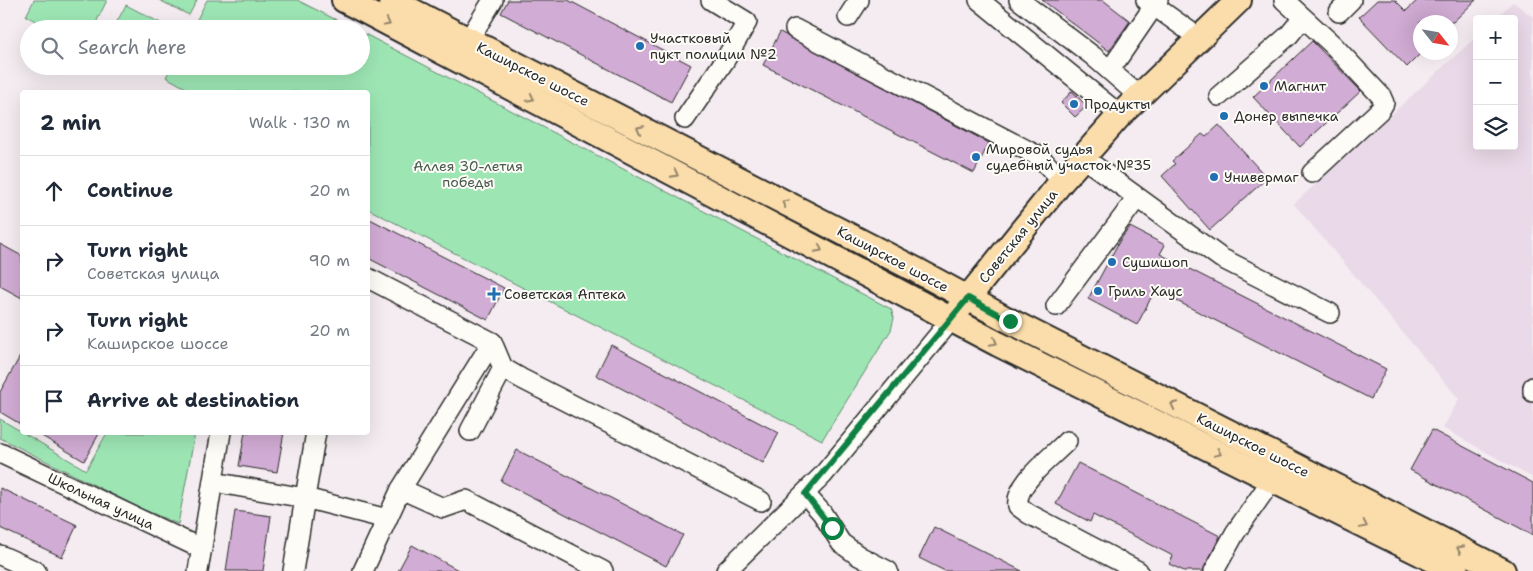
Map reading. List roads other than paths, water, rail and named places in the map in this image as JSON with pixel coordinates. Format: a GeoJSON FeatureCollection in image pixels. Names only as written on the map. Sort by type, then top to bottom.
{"type":"FeatureCollection","features":[{"type":"Feature","properties":{"kind":"main road","name":"Каширское шоссе"},"geometry":{"type":"LineString","coordinates":[[344,0],[951,320],[1456,571]]}},
{"type":"Feature","properties":{"kind":"main road","name":"Каширское шоссе"},"geometry":{"type":"LineString","coordinates":[[391,0],[968,298],[1503,571]]}},
{"type":"Feature","properties":{"kind":"main road","name":"Советская улица"},"geometry":{"type":"LineString","coordinates":[[951,320],[1082,157],[1120,115],[1239,0]]}},
{"type":"Feature","properties":{"kind":"street"},"geometry":{"type":"LineString","coordinates":[[468,41],[493,0]]}},
{"type":"Feature","properties":{"kind":"street"},"geometry":{"type":"LineString","coordinates":[[685,119],[725,60],[747,22],[711,0]]}},
{"type":"Feature","properties":{"kind":"street"},"geometry":{"type":"LineString","coordinates":[[848,17],[859,0]]}},
{"type":"Feature","properties":{"kind":"street"},"geometry":{"type":"LineString","coordinates":[[1019,0],[1110,70],[1139,96]]}},
{"type":"Feature","properties":{"kind":"street"},"geometry":{"type":"LineString","coordinates":[[1284,0],[1302,19],[1341,53],[1381,96],[1384,103],[1380,110],[1312,174]]}},
{"type":"Feature","properties":{"kind":"street"},"geometry":{"type":"LineString","coordinates":[[1110,70],[1153,2],[1199,38]]}},
{"type":"Feature","properties":{"kind":"street"},"geometry":{"type":"LineString","coordinates":[[990,3],[1120,115]]}},
{"type":"Feature","properties":{"kind":"street"},"geometry":{"type":"LineString","coordinates":[[1219,96],[1289,35],[1302,19]]}},
{"type":"Feature","properties":{"kind":"street"},"geometry":{"type":"LineString","coordinates":[[796,29],[1040,157],[1062,181]]}},
{"type":"Feature","properties":{"kind":"street"},"geometry":{"type":"LineString","coordinates":[[1082,157],[1226,261],[1330,313]]}},
{"type":"Feature","properties":{"kind":"street"},"geometry":{"type":"LineString","coordinates":[[1056,306],[1137,198]]}},
{"type":"Feature","properties":{"kind":"street"},"geometry":{"type":"LineString","coordinates":[[370,279],[492,342],[503,368],[761,501]]}},
{"type":"Feature","properties":{"kind":"street","name":"Советская улица"},"geometry":{"type":"LineString","coordinates":[[726,571],[805,494],[951,320]]}},
{"type":"Feature","properties":{"kind":"street"},"geometry":{"type":"LineString","coordinates":[[363,571],[401,489],[492,342]]}},
{"type":"Feature","properties":{"kind":"street"},"geometry":{"type":"LineString","coordinates":[[470,431],[503,368]]}},
{"type":"Feature","properties":{"kind":"street"},"geometry":{"type":"LineString","coordinates":[[1533,387],[1533,392]]}},
{"type":"Feature","properties":{"kind":"street"},"geometry":{"type":"LineString","coordinates":[[198,571],[221,435]]}},
{"type":"Feature","properties":{"kind":"street"},"geometry":{"type":"LineString","coordinates":[[293,571],[316,435]]}},
{"type":"Feature","properties":{"kind":"street"},"geometry":{"type":"LineString","coordinates":[[1067,441],[1021,487],[1016,498],[1018,506],[1028,514],[1138,571]]}},
{"type":"Feature","properties":{"kind":"street","name":"Школьная улица"},"geometry":{"type":"LineString","coordinates":[[0,453],[202,549]]}},
{"type":"Feature","properties":{"kind":"street"},"geometry":{"type":"LineString","coordinates":[[1214,571],[1235,534],[1272,480]]}},
{"type":"Feature","properties":{"kind":"street"},"geometry":{"type":"LineString","coordinates":[[213,482],[305,498],[387,519]]}},
{"type":"Feature","properties":{"kind":"street"},"geometry":{"type":"LineString","coordinates":[[401,489],[443,508],[466,500],[603,571]]}},
{"type":"Feature","properties":{"kind":"street"},"geometry":{"type":"LineString","coordinates":[[805,494],[822,513],[841,543],[859,556],[888,571]]}},
{"type":"Feature","properties":{"kind":"street"},"geometry":{"type":"LineString","coordinates":[[0,554],[36,571]]}},
{"type":"Feature","properties":{"kind":"place","name":"Участковый пукт полиции №2"},"geometry":{"type":"Point","coordinates":[640,46]}},
{"type":"Feature","properties":{"kind":"place","name":"Магнит"},"geometry":{"type":"Point","coordinates":[1264,86]}},
{"type":"Feature","properties":{"kind":"place","name":"Продукты"},"geometry":{"type":"Point","coordinates":[1074,104]}},
{"type":"Feature","properties":{"kind":"place","name":"Донер выпечка"},"geometry":{"type":"Point","coordinates":[1224,116]}},
{"type":"Feature","properties":{"kind":"place","name":"Мировой судья судебный участок №35"},"geometry":{"type":"Point","coordinates":[976,157]}},
{"type":"Feature","properties":{"kind":"place","name":"Универмаг"},"geometry":{"type":"Point","coordinates":[1214,177]}},
{"type":"Feature","properties":{"kind":"place","name":"Сушишоп"},"geometry":{"type":"Point","coordinates":[1112,262]}},
{"type":"Feature","properties":{"kind":"place","name":"Гриль Хаус"},"geometry":{"type":"Point","coordinates":[1098,291]}},
{"type":"Feature","properties":{"kind":"place","name":"Советская Аптека"},"geometry":{"type":"Point","coordinates":[494,294]}},
{"type":"Feature","properties":{"kind":"park label","name":"Аллея 30-летия победы"},"geometry":{"type":"Point","coordinates":[468,174]}}]}
